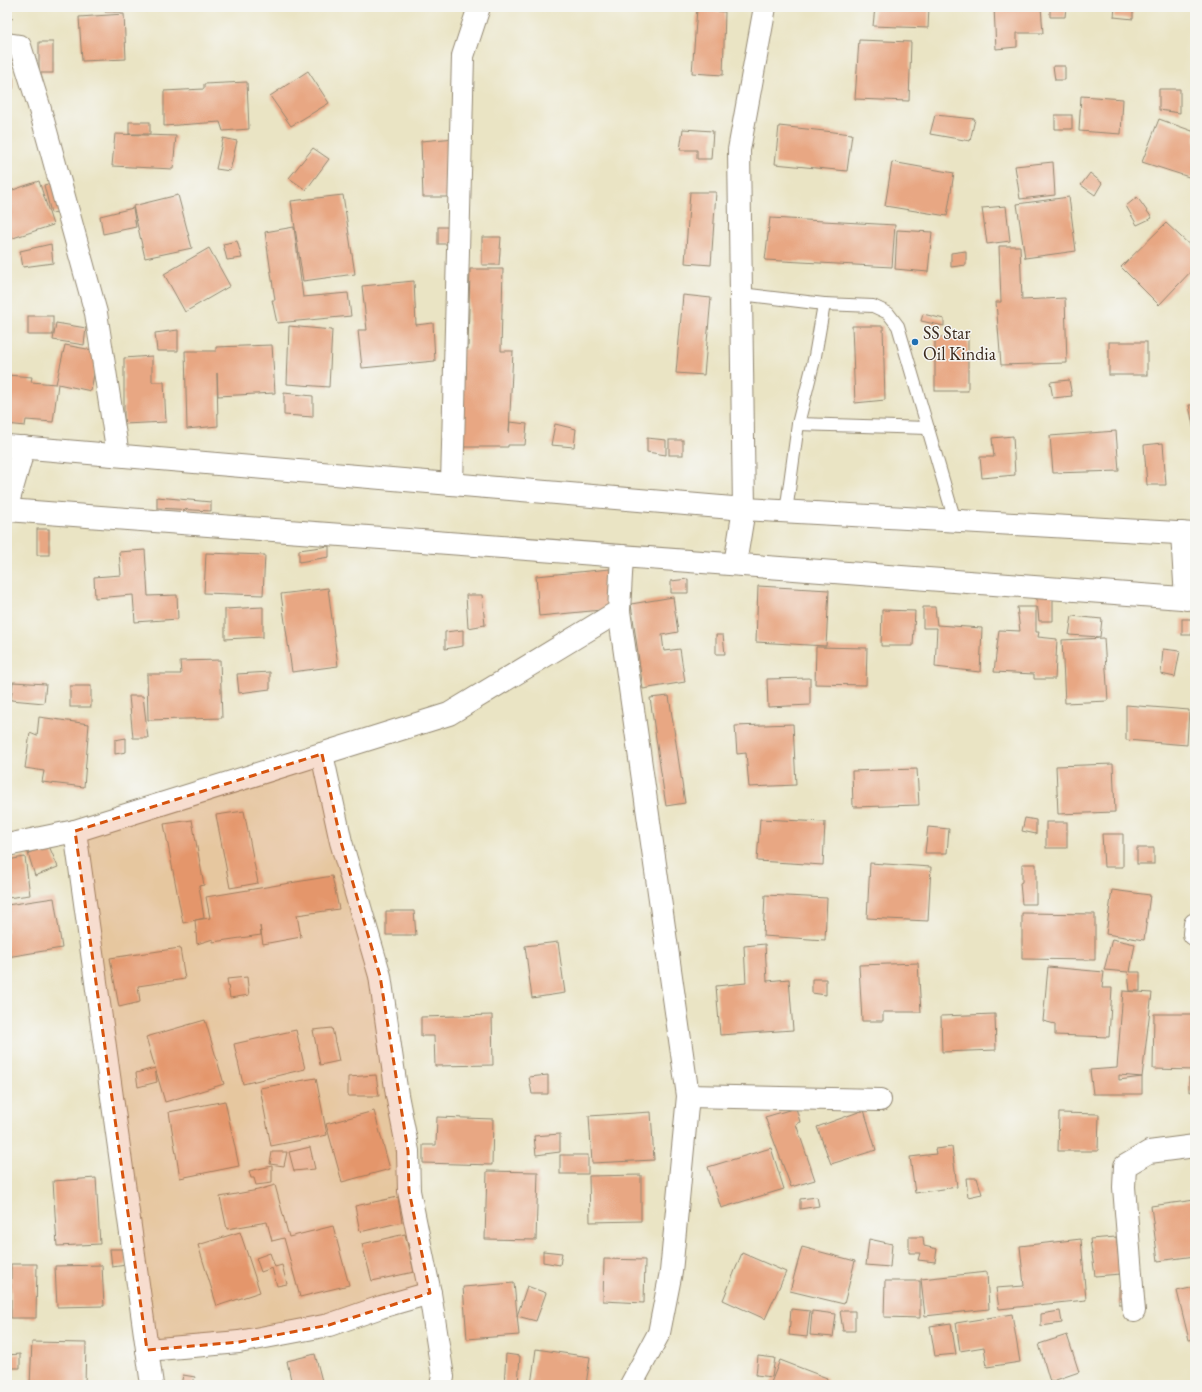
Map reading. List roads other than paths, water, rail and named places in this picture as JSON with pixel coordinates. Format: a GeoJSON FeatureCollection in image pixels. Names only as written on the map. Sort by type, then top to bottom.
{"type":"FeatureCollection","features":[{"type":"Feature","properties":{"kind":"main road"},"geometry":{"type":"LineString","coordinates":[[452,484],[463,56],[479,7]]}},
{"type":"Feature","properties":{"kind":"main road"},"geometry":{"type":"LineString","coordinates":[[735,564],[744,510],[739,150],[766,7]]}},
{"type":"Feature","properties":{"kind":"main road"},"geometry":{"type":"LineString","coordinates":[[7,44],[20,46],[96,313],[118,455]]}},
{"type":"Feature","properties":{"kind":"main road"},"geometry":{"type":"LineString","coordinates":[[7,506],[15,447],[744,510],[1189,534],[1190,599],[7,510]]}},
{"type":"Feature","properties":{"kind":"main road"},"geometry":{"type":"LineString","coordinates":[[622,556],[619,611],[688,1096],[671,1272],[658,1333],[631,1385]]}},
{"type":"Feature","properties":{"kind":"main road"},"geometry":{"type":"LineString","coordinates":[[7,845],[75,831],[449,714],[619,611]]}},
{"type":"Feature","properties":{"kind":"main road"},"geometry":{"type":"LineString","coordinates":[[322,754],[341,842],[380,976],[397,1095],[408,1151],[408,1191],[430,1293],[443,1377],[441,1385]]}},
{"type":"Feature","properties":{"kind":"main road"},"geometry":{"type":"LineString","coordinates":[[75,831],[152,1385]]}},
{"type":"Feature","properties":{"kind":"main road"},"geometry":{"type":"LineString","coordinates":[[688,1096],[880,1100]]}},
{"type":"Feature","properties":{"kind":"main road"},"geometry":{"type":"LineString","coordinates":[[1134,1312],[1124,1187],[1125,1166],[1149,1152],[1195,1146]]}},
{"type":"Feature","properties":{"kind":"main road"},"geometry":{"type":"LineString","coordinates":[[147,1350],[239,1342],[329,1325],[381,1307],[430,1293]]}},
{"type":"Feature","properties":{"kind":"lane"},"geometry":{"type":"LineString","coordinates":[[741,294],[824,304],[872,306],[888,313],[898,326],[955,521]]}},
{"type":"Feature","properties":{"kind":"lane"},"geometry":{"type":"LineString","coordinates":[[786,512],[798,424],[814,356],[824,304]]}},
{"type":"Feature","properties":{"kind":"lane"},"geometry":{"type":"LineString","coordinates":[[798,424],[928,428]]}},
{"type":"Feature","properties":{"kind":"place","name":"SS Star Oil Kindia"},"geometry":{"type":"Point","coordinates":[915,342]}}]}
